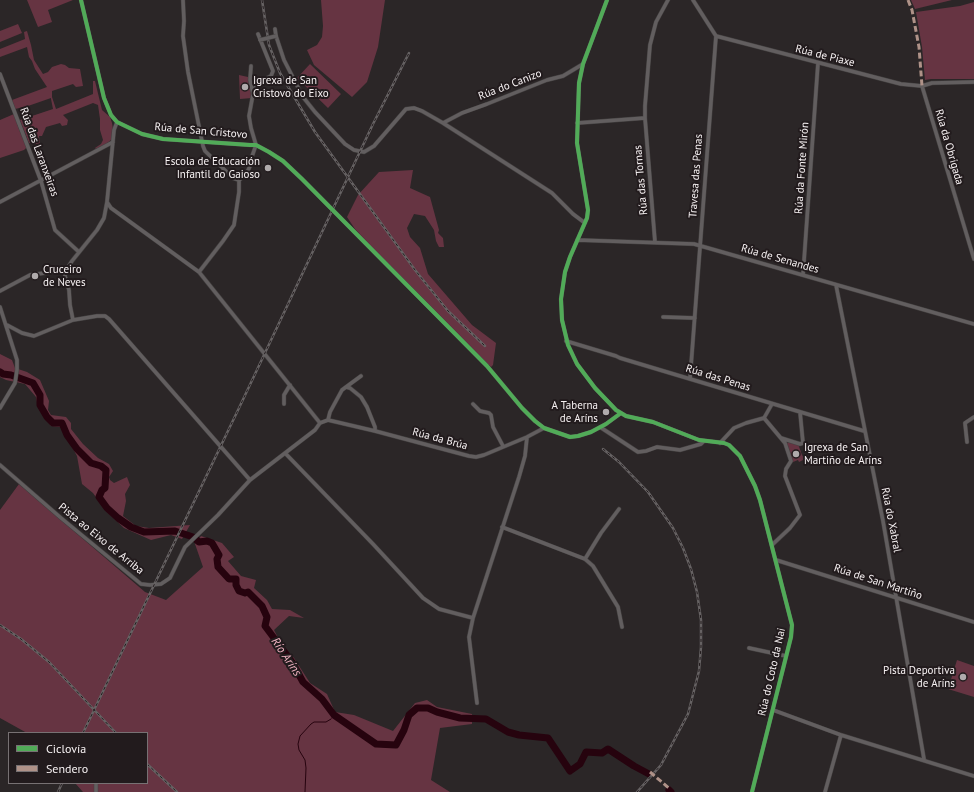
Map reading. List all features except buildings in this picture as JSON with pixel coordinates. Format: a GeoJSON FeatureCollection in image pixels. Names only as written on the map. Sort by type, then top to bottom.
{"type":"FeatureCollection","features":[{"type":"Feature","properties":{"kind":"street"},"geometry":{"type":"LineString","coordinates":[[73,320],[65,272],[97,230],[104,218],[114,130],[117,122],[111,115],[104,98],[81,0]]}},
{"type":"Feature","properties":{"kind":"street"},"geometry":{"type":"LineString","coordinates":[[183,0],[184,21],[182,36],[202,142],[205,151],[233,178],[239,180]]}},
{"type":"Feature","properties":{"kind":"street"},"geometry":{"type":"LineString","coordinates":[[607,0],[583,64],[579,83],[577,148],[588,214],[566,268],[561,299],[561,314],[566,341],[580,369],[590,382],[621,413],[629,417],[653,422],[696,439],[720,442],[734,428],[746,422],[764,418],[772,404]]}},
{"type":"Feature","properties":{"kind":"street","name":"Rúa das Tornas"},"geometry":{"type":"LineString","coordinates":[[655,242],[645,118],[650,45],[656,22],[668,0]]}},
{"type":"Feature","properties":{"kind":"street"},"geometry":{"type":"LineString","coordinates":[[693,0],[716,36]]}},
{"type":"Feature","properties":{"kind":"street"},"geometry":{"type":"LineString","coordinates":[[275,29],[284,60],[303,97],[335,135],[354,150],[364,152],[374,146],[406,109],[414,108],[422,110],[552,193],[573,214],[585,223]]}},
{"type":"Feature","properties":{"kind":"street"},"geometry":{"type":"LineString","coordinates":[[239,180],[246,175],[256,145],[249,116],[253,94],[257,83],[270,76],[272,71],[258,34]]}},
{"type":"Feature","properties":{"kind":"street"},"geometry":{"type":"LineString","coordinates":[[260,40],[276,36]]}},
{"type":"Feature","properties":{"kind":"street","name":"Rúa de Piaxe"},"geometry":{"type":"LineString","coordinates":[[716,36],[901,84],[922,86],[932,83],[974,82]]}},
{"type":"Feature","properties":{"kind":"street","name":"Travesa das Penas"},"geometry":{"type":"LineString","coordinates":[[690,379],[716,36]]}},
{"type":"Feature","properties":{"kind":"street","name":"Rúa da Fonte Mirón"},"geometry":{"type":"LineString","coordinates":[[803,275],[818,63]]}},
{"type":"Feature","properties":{"kind":"street","name":"Rúa do Canizo"},"geometry":{"type":"LineString","coordinates":[[443,123],[462,113],[547,80],[563,76],[583,64]]}},
{"type":"Feature","properties":{"kind":"street"},"geometry":{"type":"LineString","coordinates":[[251,66],[250,80],[253,94]]}},
{"type":"Feature","properties":{"kind":"street","name":"Rúa das Laranxeiras"},"geometry":{"type":"LineString","coordinates":[[0,74],[41,181],[55,230],[79,252]]}},
{"type":"Feature","properties":{"kind":"street","name":"Rúa da Obrigada"},"geometry":{"type":"LineString","coordinates":[[922,86],[974,259]]}},
{"type":"Feature","properties":{"kind":"street"},"geometry":{"type":"LineString","coordinates":[[577,123],[645,118]]}},
{"type":"Feature","properties":{"kind":"street","name":"Rúa de San Cristovo"},"geometry":{"type":"LineString","coordinates":[[117,122],[142,134],[163,139],[256,145],[283,161],[487,366],[522,408],[544,428]]}},
{"type":"Feature","properties":{"kind":"street"},"geometry":{"type":"LineString","coordinates":[[0,202],[113,142]]}},
{"type":"Feature","properties":{"kind":"street"},"geometry":{"type":"LineString","coordinates":[[199,272],[223,242],[234,224],[239,192],[239,180]]}},
{"type":"Feature","properties":{"kind":"street"},"geometry":{"type":"LineString","coordinates":[[107,202],[111,208],[199,272],[320,423]]}},
{"type":"Feature","properties":{"kind":"street","name":"Rúa de Senandes"},"geometry":{"type":"LineString","coordinates":[[577,240],[690,243],[700,245],[974,324]]}},
{"type":"Feature","properties":{"kind":"street"},"geometry":{"type":"LineString","coordinates":[[0,291],[30,275],[59,271],[65,272]]}},
{"type":"Feature","properties":{"kind":"street","name":"Rúa do Xabral"},"geometry":{"type":"LineString","coordinates":[[836,284],[897,598],[924,759]]}},
{"type":"Feature","properties":{"kind":"street"},"geometry":{"type":"LineString","coordinates":[[0,307],[17,366],[15,383],[0,408]]}},
{"type":"Feature","properties":{"kind":"street"},"geometry":{"type":"LineString","coordinates":[[6,325],[22,333],[34,336],[73,320],[105,316],[250,480]]}},
{"type":"Feature","properties":{"kind":"street"},"geometry":{"type":"LineString","coordinates":[[663,317],[695,318]]}},
{"type":"Feature","properties":{"kind":"street","name":"Rúa das Penas"},"geometry":{"type":"LineString","coordinates":[[566,341],[864,431]]}},
{"type":"Feature","properties":{"kind":"street"},"geometry":{"type":"LineString","coordinates":[[328,420],[330,412],[342,390],[361,376]]}},
{"type":"Feature","properties":{"kind":"street"},"geometry":{"type":"LineString","coordinates":[[284,404],[284,395],[290,385]]}},
{"type":"Feature","properties":{"kind":"street"},"geometry":{"type":"LineString","coordinates":[[346,387],[350,388],[361,397],[371,417],[374,431]]}},
{"type":"Feature","properties":{"kind":"street"},"geometry":{"type":"LineString","coordinates":[[473,404],[480,411],[487,412],[491,415],[493,427],[503,446]]}},
{"type":"Feature","properties":{"kind":"street"},"geometry":{"type":"LineString","coordinates":[[781,438],[800,444],[803,443],[800,412]]}},
{"type":"Feature","properties":{"kind":"street"},"geometry":{"type":"LineString","coordinates":[[544,428],[570,436],[578,436],[591,432],[621,413]]}},
{"type":"Feature","properties":{"kind":"street"},"geometry":{"type":"LineString","coordinates":[[967,442],[965,423],[974,417]]}},
{"type":"Feature","properties":{"kind":"street"},"geometry":{"type":"LineString","coordinates":[[764,418],[785,443],[791,461],[786,469],[785,476],[800,515],[790,528],[772,545]]}},
{"type":"Feature","properties":{"kind":"street","name":"Rúa da Brúa"},"geometry":{"type":"LineString","coordinates":[[328,420],[470,456],[484,455],[527,437],[544,428]]}},
{"type":"Feature","properties":{"kind":"street","name":"Pista ao Eixo de Arriba"},"geometry":{"type":"LineString","coordinates":[[0,465],[141,584],[161,584],[170,578],[186,547],[250,480],[315,430],[320,423],[328,420]]}},
{"type":"Feature","properties":{"kind":"street"},"geometry":{"type":"LineString","coordinates":[[600,427],[638,452],[657,447],[680,450],[700,444],[704,441]]}},
{"type":"Feature","properties":{"kind":"street"},"geometry":{"type":"LineString","coordinates":[[477,703],[469,637],[473,618],[523,463],[527,437]]}},
{"type":"Feature","properties":{"kind":"street","name":"Rúa do Coto da Nai"},"geometry":{"type":"LineString","coordinates":[[720,442],[729,445],[738,452],[755,486],[776,560],[792,625],[791,637],[752,792]]}},
{"type":"Feature","properties":{"kind":"street"},"geometry":{"type":"LineString","coordinates":[[285,453],[423,598],[439,609],[473,618]]}},
{"type":"Feature","properties":{"kind":"street"},"geometry":{"type":"LineString","coordinates":[[585,560],[601,533],[619,509]]}},
{"type":"Feature","properties":{"kind":"street"},"geometry":{"type":"LineString","coordinates":[[502,527],[585,560],[593,566],[618,607],[622,627]]}},
{"type":"Feature","properties":{"kind":"street","name":"Rúa de San Martiño"},"geometry":{"type":"LineString","coordinates":[[776,560],[974,622]]}},
{"type":"Feature","properties":{"kind":"street","name":"Rúa do Coto da Nai"},"geometry":{"type":"LineString","coordinates":[[749,648],[786,656]]}},
{"type":"Feature","properties":{"kind":"street"},"geometry":{"type":"LineString","coordinates":[[773,710],[841,735],[924,759],[974,776]]}},
{"type":"Feature","properties":{"kind":"street"},"geometry":{"type":"LineString","coordinates":[[825,792],[841,735]]}},
{"type":"Feature","properties":{"kind":"shaded area"},"geometry":{"type":"Polygon","coordinates":[[[27,0],[73,0],[48,10],[52,22],[38,27],[27,0]]]}},
{"type":"Feature","properties":{"kind":"shaded area"},"geometry":{"type":"Polygon","coordinates":[[[321,0],[385,0],[378,47],[367,82],[352,97],[314,65],[307,50],[317,45],[322,37],[323,26],[321,0]]]}},
{"type":"Feature","properties":{"kind":"shaded area"},"geometry":{"type":"Polygon","coordinates":[[[911,0],[952,0],[915,9],[911,0]]]}},
{"type":"Feature","properties":{"kind":"shaded area"},"geometry":{"type":"Polygon","coordinates":[[[974,2],[974,79],[925,80],[922,47],[916,12],[960,6],[974,2]]]}},
{"type":"Feature","properties":{"kind":"shaded area"},"geometry":{"type":"Polygon","coordinates":[[[18,24],[22,33],[0,42],[0,31],[18,24]]]}},
{"type":"Feature","properties":{"kind":"shaded area"},"geometry":{"type":"Polygon","coordinates":[[[27,31],[34,60],[43,74],[48,72],[52,67],[61,64],[69,68],[80,69],[83,86],[76,87],[73,84],[52,91],[52,97],[56,109],[93,94],[93,81],[95,81],[102,110],[110,117],[113,129],[111,140],[105,145],[96,149],[95,148],[101,144],[103,140],[100,130],[98,105],[93,103],[63,115],[68,120],[67,125],[62,126],[60,123],[46,127],[42,136],[39,136],[40,145],[29,143],[20,120],[53,109],[51,98],[15,109],[12,100],[47,87],[29,57],[27,47],[0,57],[0,49],[25,39],[24,32],[27,31]]]}},
{"type":"Feature","properties":{"kind":"shaded area"},"geometry":{"type":"Polygon","coordinates":[[[310,64],[341,94],[328,108],[297,78],[310,64]]]}},
{"type":"Feature","properties":{"kind":"shaded area"},"geometry":{"type":"Polygon","coordinates":[[[239,75],[248,77],[252,98],[240,99],[239,75]]]}},
{"type":"Feature","properties":{"kind":"shaded area"},"geometry":{"type":"Polygon","coordinates":[[[14,114],[27,147],[24,150],[0,158],[0,120],[14,114]]]}},
{"type":"Feature","properties":{"kind":"shaded area"},"geometry":{"type":"Polygon","coordinates":[[[413,170],[410,188],[430,197],[439,230],[438,233],[443,238],[444,247],[439,247],[434,230],[425,216],[414,214],[407,228],[410,237],[420,248],[428,274],[472,325],[496,343],[493,365],[491,367],[371,246],[355,229],[347,217],[358,195],[379,172],[413,170]]]}},
{"type":"Feature","properties":{"kind":"shaded area"},"geometry":{"type":"Polygon","coordinates":[[[0,354],[12,360],[15,368],[27,372],[40,380],[49,401],[48,410],[51,415],[66,417],[71,423],[71,429],[83,444],[98,458],[109,464],[113,471],[109,477],[110,480],[114,483],[127,477],[130,485],[125,494],[126,501],[123,516],[136,526],[149,528],[190,525],[182,539],[171,535],[151,540],[124,528],[105,510],[93,493],[82,484],[77,456],[61,427],[51,426],[38,407],[36,397],[25,384],[6,380],[0,377],[0,354]]]}},
{"type":"Feature","properties":{"kind":"shaded area"},"geometry":{"type":"Polygon","coordinates":[[[791,442],[798,444],[805,459],[799,462],[798,460],[793,462],[786,443],[791,442]]]}},
{"type":"Feature","properties":{"kind":"shaded area"},"geometry":{"type":"Polygon","coordinates":[[[19,484],[145,592],[166,600],[203,567],[195,544],[201,536],[222,543],[234,557],[228,561],[241,576],[256,580],[254,588],[267,600],[272,609],[290,610],[304,618],[289,616],[274,630],[283,647],[294,658],[310,683],[327,694],[335,712],[354,715],[393,731],[415,703],[427,700],[437,707],[472,714],[472,724],[440,728],[431,780],[450,792],[83,792],[76,784],[148,784],[148,732],[25,732],[0,718],[0,510],[19,484]]]}},
{"type":"Feature","properties":{"kind":"shaded area","name":"Pista Deportiva de Aríns"},"geometry":{"type":"Polygon","coordinates":[[[957,660],[974,666],[974,697],[948,689],[957,660]]]}},
{"type":"Feature","properties":{"kind":"waterway","name":"Río Aríns"},"geometry":{"type":"LineString","coordinates":[[0,372],[33,383],[40,395],[40,405],[47,417],[53,423],[62,423],[67,435],[77,449],[91,463],[101,466],[106,470],[105,488],[102,490],[99,497],[107,508],[118,518],[131,527],[144,532],[175,531],[193,537],[199,542],[207,541],[212,543],[219,555],[217,559],[218,567],[229,579],[236,579],[236,585],[239,591],[245,593],[248,592],[262,606],[267,617],[265,626],[292,662],[303,682],[322,699],[334,715],[376,744],[396,745],[404,730],[409,715],[417,708],[428,708],[460,718],[486,719],[508,732],[519,735],[548,738],[570,771],[580,764],[586,752],[602,753],[608,749],[649,774]]}},
{"type":"Feature","properties":{"kind":"waterway"},"geometry":{"type":"LineString","coordinates":[[305,792],[306,768],[305,760],[299,750],[298,744],[300,736],[314,722],[326,722],[331,719]]}},
{"type":"Feature","properties":{"kind":"railway"},"geometry":{"type":"LineString","coordinates":[[262,0],[269,45],[280,73],[315,132],[415,270],[448,311],[485,346]]}},
{"type":"Feature","properties":{"kind":"railway"},"geometry":{"type":"LineString","coordinates":[[83,732],[373,124],[409,53]]}},
{"type":"Feature","properties":{"kind":"railway"},"geometry":{"type":"LineString","coordinates":[[603,449],[619,462],[648,492],[673,528],[691,569],[697,592],[701,620],[699,671],[688,714],[661,765],[637,792]]}},
{"type":"Feature","properties":{"kind":"railway"},"geometry":{"type":"LineString","coordinates":[[0,625],[21,639],[49,662],[115,732]]}},
{"type":"Feature","properties":{"kind":"railway"},"geometry":{"type":"LineString","coordinates":[[148,765],[177,792]]}},
{"type":"Feature","properties":{"kind":"railway"},"geometry":{"type":"LineString","coordinates":[[58,792],[62,784]]}},
{"type":"Feature","properties":{"kind":"marked path"},"geometry":{"type":"LineString","coordinates":[[908,0],[912,10],[919,47],[922,86]]}},
{"type":"Feature","properties":{"kind":"marked path"},"geometry":{"type":"LineString","coordinates":[[650,772],[670,789]]}},
{"type":"Feature","properties":{"kind":"cycle path"},"geometry":{"type":"LineString","coordinates":[[81,0],[104,98],[111,115],[117,122],[142,134],[163,139],[256,145],[283,161],[487,366],[522,408],[544,428],[570,437],[578,436],[591,432],[606,424],[621,413]]}},
{"type":"Feature","properties":{"kind":"cycle path"},"geometry":{"type":"LineString","coordinates":[[607,0],[583,64],[579,83],[577,143],[588,210],[587,218],[565,272],[561,299],[562,320],[568,345],[577,364],[595,388],[616,410],[626,416],[653,422],[699,440],[729,445],[740,456],[755,486],[760,500],[792,625],[791,637],[752,792]]}},
{"type":"Feature","properties":{"kind":"place","name":"Igrexa de San Cristovo do Eixo"},"geometry":{"type":"Point","coordinates":[245,87]}},
{"type":"Feature","properties":{"kind":"place","name":"Escola de Educación Infantil do Gaioso"},"geometry":{"type":"Point","coordinates":[268,168]}},
{"type":"Feature","properties":{"kind":"place","name":"Cruceiro de Neves"},"geometry":{"type":"Point","coordinates":[35,276]}},
{"type":"Feature","properties":{"kind":"place","name":"A Taberna de Aríns"},"geometry":{"type":"Point","coordinates":[606,412]}},
{"type":"Feature","properties":{"kind":"place","name":"Igrexa de San Martiño de Aríns"},"geometry":{"type":"Point","coordinates":[796,454]}},
{"type":"Feature","properties":{"kind":"place","name":"Pista Deportiva de Aríns"},"geometry":{"type":"Point","coordinates":[963,677]}}]}
